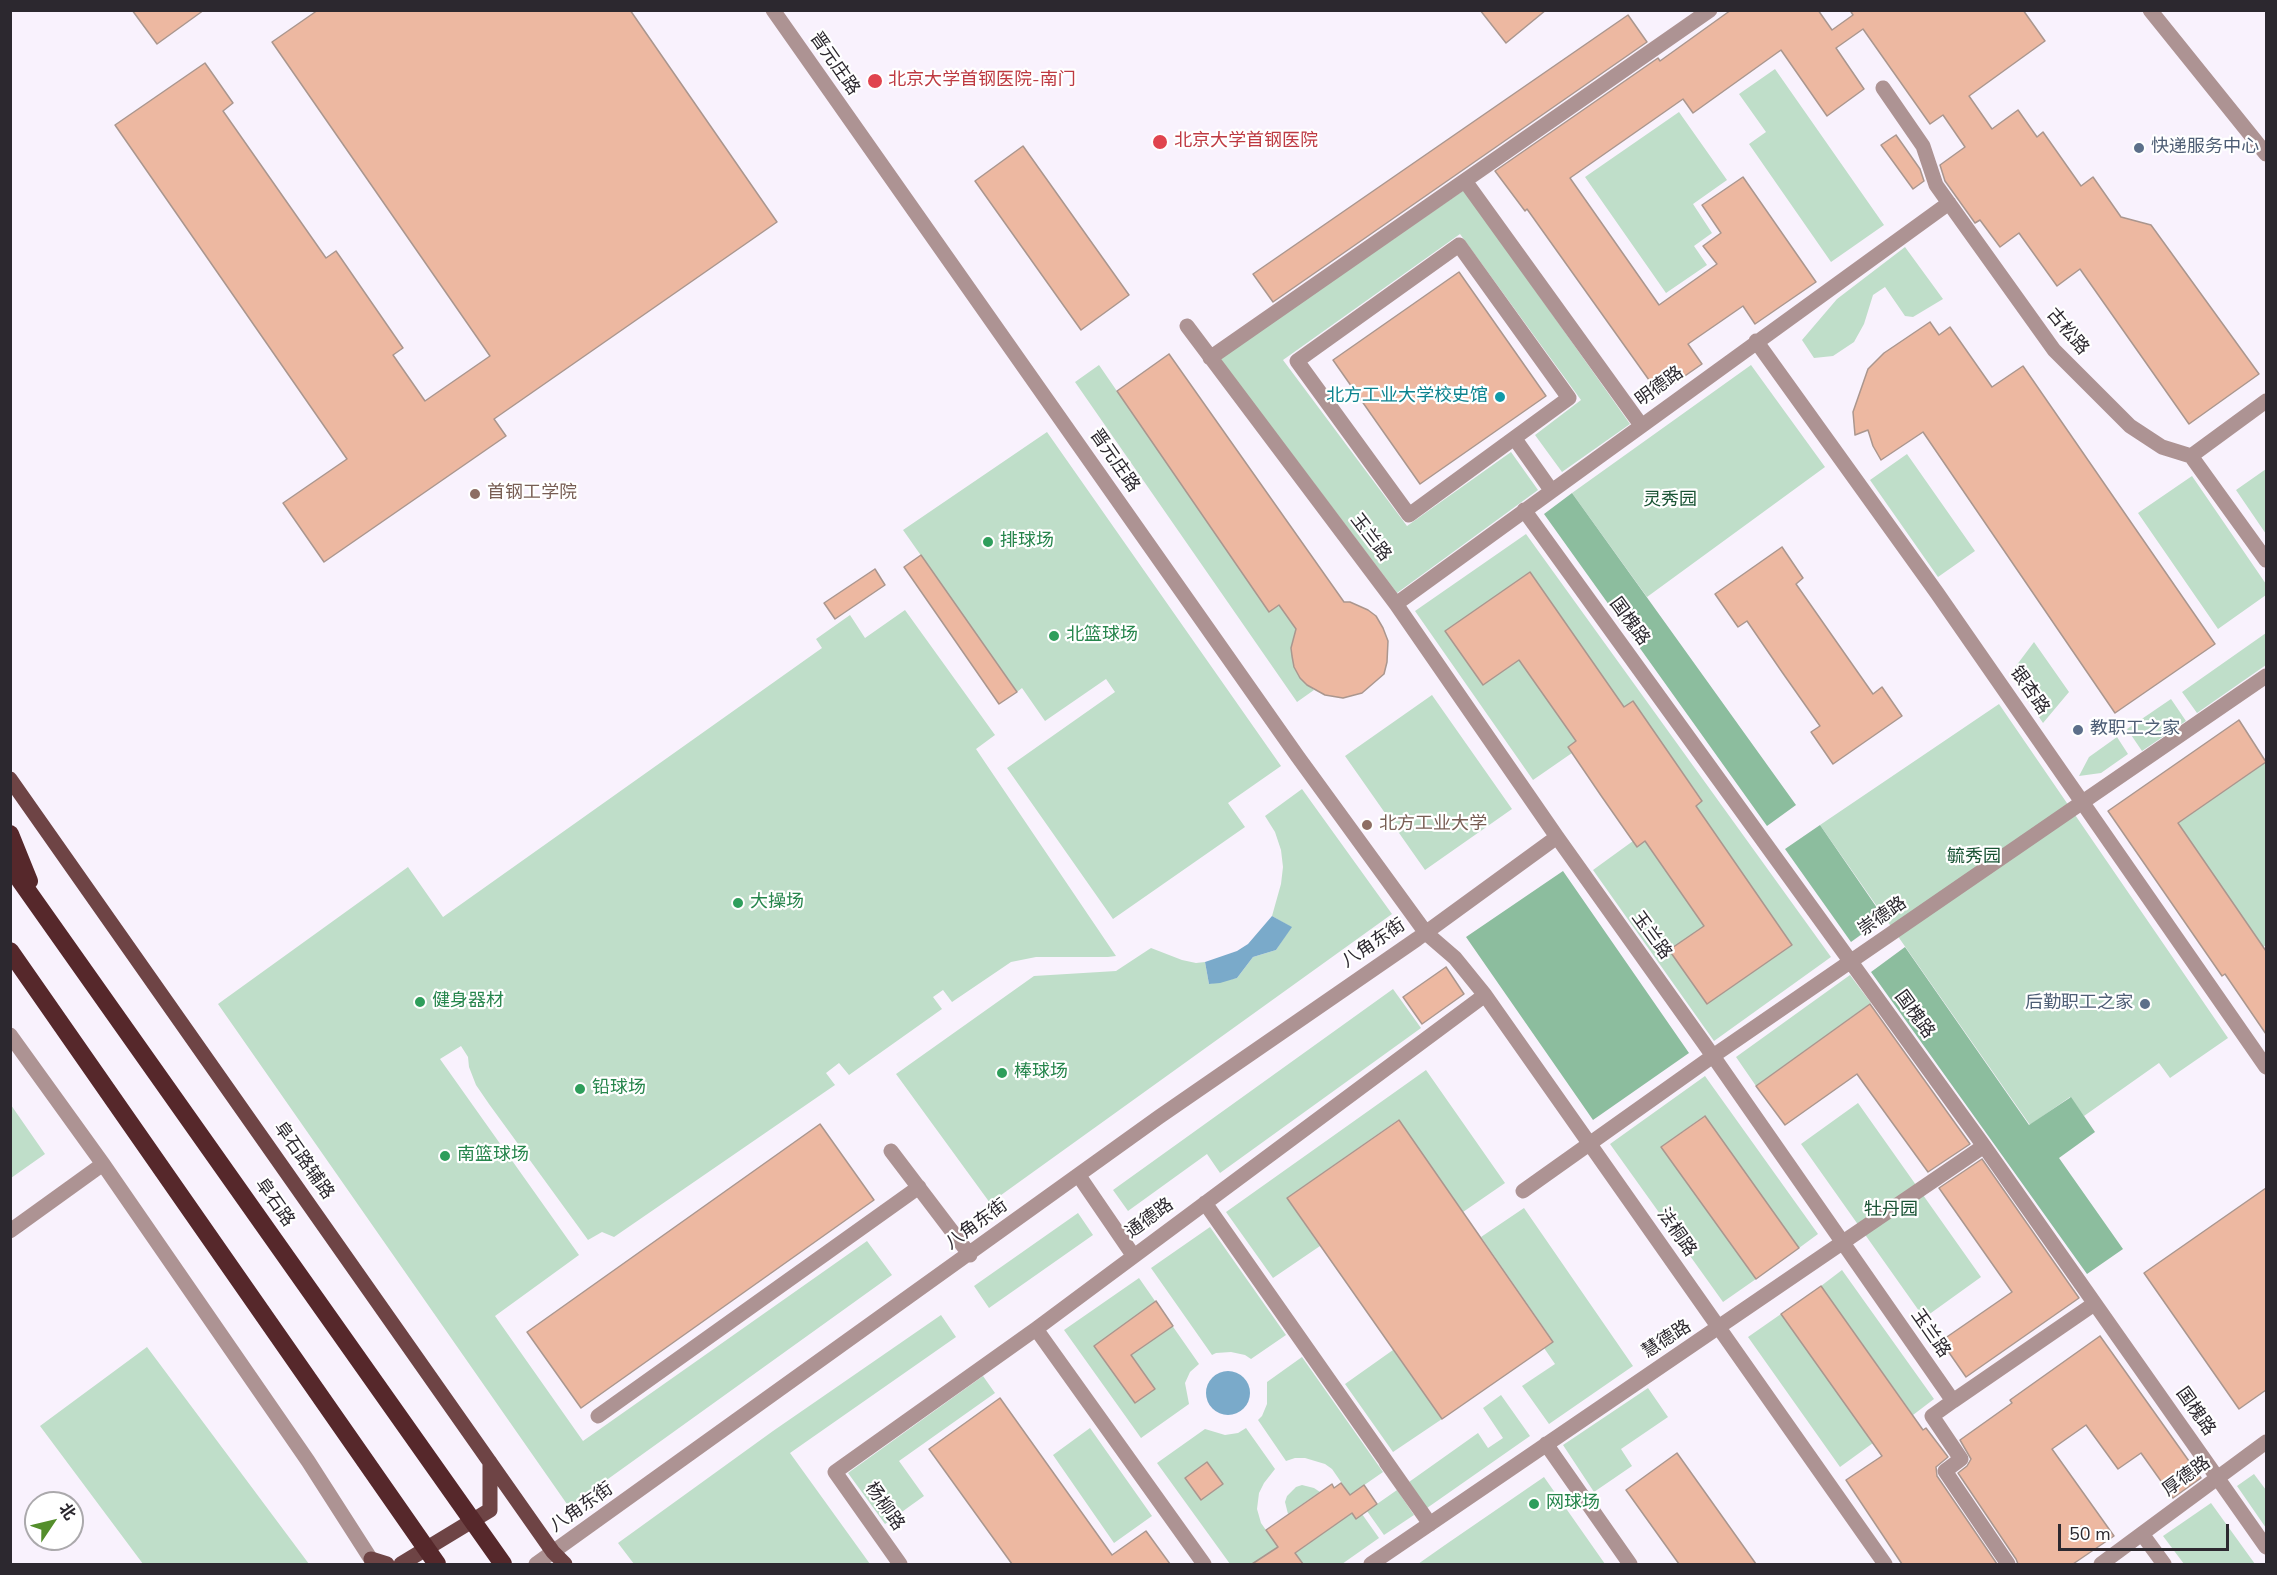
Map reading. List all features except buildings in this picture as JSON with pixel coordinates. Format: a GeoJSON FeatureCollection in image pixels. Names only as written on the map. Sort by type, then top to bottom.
{"type":"FeatureCollection","features":[{"type":"Feature","properties":{"kind":"highway"},"geometry":{"type":"LineString","coordinates":[[10,834],[41,910]]}},
{"type":"Feature","properties":{"kind":"highway","name":"阜石路"},"geometry":{"type":"LineString","coordinates":[[10,866],[503,1564]]}},
{"type":"Feature","properties":{"kind":"highway"},"geometry":{"type":"LineString","coordinates":[[10,951],[437,1564]]}},
{"type":"Feature","properties":{"kind":"highway"},"geometry":{"type":"LineString","coordinates":[[10,959],[35,986]]}},
{"type":"Feature","properties":{"kind":"main road","name":"阜石路辅路"},"geometry":{"type":"LineString","coordinates":[[10,780],[553,1552],[565,1564]]}},
{"type":"Feature","properties":{"kind":"main road"},"geometry":{"type":"LineString","coordinates":[[401,1564],[490,1510],[490,1462]]}},
{"type":"Feature","properties":{"kind":"main road"},"geometry":{"type":"LineString","coordinates":[[372,1562],[387,1564]]}},
{"type":"Feature","properties":{"kind":"street","name":"晋元庄路"},"geometry":{"type":"LineString","coordinates":[[773,10],[1291,747],[1426,933]]}},
{"type":"Feature","properties":{"kind":"street"},"geometry":{"type":"LineString","coordinates":[[1210,358],[1710,10]]}},
{"type":"Feature","properties":{"kind":"street"},"geometry":{"type":"LineString","coordinates":[[2150,10],[2266,154]]}},
{"type":"Feature","properties":{"kind":"street","name":"古松路"},"geometry":{"type":"LineString","coordinates":[[1882,88],[1923,146],[1936,185],[2054,350],[2130,426],[2162,447],[2191,456]]}},
{"type":"Feature","properties":{"kind":"street"},"geometry":{"type":"LineString","coordinates":[[1465,181],[1641,425]]}},
{"type":"Feature","properties":{"kind":"street","name":"明德路"},"geometry":{"type":"LineString","coordinates":[[1396,604],[1948,203]]}},
{"type":"Feature","properties":{"kind":"street"},"geometry":{"type":"LineString","coordinates":[[1459,245],[1569,398],[1515,439],[1409,515],[1297,361],[1459,245]]}},
{"type":"Feature","properties":{"kind":"street","name":"玉兰路"},"geometry":{"type":"LineString","coordinates":[[1187,327],[1396,604],[1953,1401]]}},
{"type":"Feature","properties":{"kind":"street","name":"银杏路"},"geometry":{"type":"LineString","coordinates":[[1756,341],[1943,601],[2266,1067]]}},
{"type":"Feature","properties":{"kind":"street"},"geometry":{"type":"LineString","coordinates":[[2266,401],[2191,456],[2266,560]]}},
{"type":"Feature","properties":{"kind":"street"},"geometry":{"type":"LineString","coordinates":[[1515,439],[1551,490]]}},
{"type":"Feature","properties":{"kind":"street","name":"国槐路"},"geometry":{"type":"LineString","coordinates":[[1524,510],[1984,1146],[2266,1547]]}},
{"type":"Feature","properties":{"kind":"street","name":"崇德路"},"geometry":{"type":"LineString","coordinates":[[1523,1191],[1713,1056],[2266,676]]}},
{"type":"Feature","properties":{"kind":"street","name":"八角东街"},"geometry":{"type":"LineString","coordinates":[[536,1564],[1327,1000],[1426,933],[1557,837]]}},
{"type":"Feature","properties":{"kind":"street","name":"法桐路"},"geometry":{"type":"LineString","coordinates":[[1426,933],[1455,958],[1485,995],[1885,1564]]}},
{"type":"Feature","properties":{"kind":"street","name":"通德路"},"geometry":{"type":"LineString","coordinates":[[835,1472],[1036,1329],[1485,995]]}},
{"type":"Feature","properties":{"kind":"street"},"geometry":{"type":"LineString","coordinates":[[10,1035],[104,1164],[308,1461],[372,1562]]}},
{"type":"Feature","properties":{"kind":"street","name":"慧德路"},"geometry":{"type":"LineString","coordinates":[[1371,1564],[1984,1146]]}},
{"type":"Feature","properties":{"kind":"street"},"geometry":{"type":"LineString","coordinates":[[891,1151],[970,1255]]}},
{"type":"Feature","properties":{"kind":"street"},"geometry":{"type":"LineString","coordinates":[[10,1231],[104,1164]]}},
{"type":"Feature","properties":{"kind":"street"},"geometry":{"type":"LineString","coordinates":[[1079,1176],[1133,1255]]}},
{"type":"Feature","properties":{"kind":"street"},"geometry":{"type":"LineString","coordinates":[[598,1416],[919,1187]]}},
{"type":"Feature","properties":{"kind":"street"},"geometry":{"type":"LineString","coordinates":[[1205,1203],[1430,1524]]}},
{"type":"Feature","properties":{"kind":"street"},"geometry":{"type":"LineString","coordinates":[[2008,1564],[1945,1471],[1961,1459],[1932,1416],[2094,1304]]}},
{"type":"Feature","properties":{"kind":"street"},"geometry":{"type":"LineString","coordinates":[[1036,1329],[1204,1564]]}},
{"type":"Feature","properties":{"kind":"street","name":"厚德路"},"geometry":{"type":"LineString","coordinates":[[2101,1564],[2266,1442]]}},
{"type":"Feature","properties":{"kind":"street"},"geometry":{"type":"LineString","coordinates":[[1546,1444],[1630,1564]]}},
{"type":"Feature","properties":{"kind":"street"},"geometry":{"type":"LineString","coordinates":[[1386,1462],[1430,1524]]}},
{"type":"Feature","properties":{"kind":"street","name":"杨柳路"},"geometry":{"type":"LineString","coordinates":[[835,1472],[900,1564]]}},
{"type":"Feature","properties":{"kind":"street"},"geometry":{"type":"LineString","coordinates":[[2142,1534],[2164,1564]]}},
{"type":"Feature","properties":{"kind":"green space"},"geometry":{"type":"Polygon","coordinates":[[[1775,69],[1884,225],[1831,262],[1749,144],[1766,132],[1739,94],[1775,69]]]}},
{"type":"Feature","properties":{"kind":"green space"},"geometry":{"type":"Polygon","coordinates":[[[1679,112],[1727,180],[1693,204],[1712,233],[1694,246],[1707,265],[1666,293],[1585,177],[1679,112]]]}},
{"type":"Feature","properties":{"kind":"green space"},"geometry":{"type":"Polygon","coordinates":[[[1464,190],[1630,424],[1562,472],[1535,435],[1581,400],[1460,234],[1283,360],[1407,526],[1511,452],[1538,490],[1397,593],[1220,359],[1464,190]]]}},
{"type":"Feature","properties":{"kind":"green space"},"geometry":{"type":"Polygon","coordinates":[[[1905,247],[1943,299],[1913,317],[1905,316],[1885,287],[1873,295],[1864,324],[1854,342],[1833,356],[1814,358],[1802,340],[1837,299],[1905,247]]]}},
{"type":"Feature","properties":{"kind":"green space"},"geometry":{"type":"Polygon","coordinates":[[[1099,365],[1269,612],[1279,605],[1302,620],[1293,640],[1292,656],[1294,667],[1300,678],[1314,690],[1297,702],[1075,382],[1099,365]]]}},
{"type":"Feature","properties":{"kind":"green space","name":"灵秀园"},"geometry":{"type":"Polygon","coordinates":[[[1751,365],[1825,467],[1647,597],[1572,493],[1751,365]]]}},
{"type":"Feature","properties":{"kind":"green space"},"geometry":{"type":"Polygon","coordinates":[[[1047,432],[1281,766],[1228,803],[1245,827],[1113,919],[1007,768],[1115,692],[1106,679],[1045,721],[1022,688],[1017,692],[903,530],[1047,432]]]}},
{"type":"Feature","properties":{"kind":"green space"},"geometry":{"type":"Polygon","coordinates":[[[1907,454],[1975,551],[1938,577],[1870,480],[1907,454]]]}},
{"type":"Feature","properties":{"kind":"green space"},"geometry":{"type":"Polygon","coordinates":[[[2266,469],[2266,534],[2236,490],[2266,469]]]}},
{"type":"Feature","properties":{"kind":"green space"},"geometry":{"type":"Polygon","coordinates":[[[2192,476],[2266,584],[2266,595],[2218,629],[2138,513],[2192,476]]]}},
{"type":"Feature","properties":{"kind":"green space"},"geometry":{"type":"Polygon","coordinates":[[[1572,493],[1796,805],[1767,826],[1544,514],[1572,493]]]}},
{"type":"Feature","properties":{"kind":"green space"},"geometry":{"type":"Polygon","coordinates":[[[1526,534],[1831,957],[1714,1041],[1593,870],[1633,841],[1637,847],[1645,841],[1704,926],[1669,950],[1707,1004],[1792,945],[1696,806],[1702,800],[1633,702],[1624,707],[1530,572],[1446,631],[1483,685],[1519,660],[1576,741],[1568,747],[1572,753],[1533,780],[1415,611],[1526,534]]]}},
{"type":"Feature","properties":{"kind":"green space","name":"大操场"},"geometry":{"type":"Polygon","coordinates":[[[905,610],[995,735],[976,749],[1116,956],[1036,957],[1011,962],[952,1002],[943,990],[933,997],[942,1009],[849,1075],[839,1063],[826,1073],[835,1085],[614,1237],[602,1232],[588,1240],[476,1085],[468,1057],[461,1046],[440,1059],[579,1255],[495,1316],[583,1441],[867,1241],[892,1275],[569,1507],[218,1004],[408,867],[443,917],[822,648],[816,639],[850,615],[865,638],[905,610]]]}},
{"type":"Feature","properties":{"kind":"green space"},"geometry":{"type":"Polygon","coordinates":[[[2266,633],[2266,665],[2197,713],[2182,692],[2266,633]]]}},
{"type":"Feature","properties":{"kind":"green space"},"geometry":{"type":"Polygon","coordinates":[[[2034,642],[2069,692],[2043,723],[2010,674],[2034,642]]]}},
{"type":"Feature","properties":{"kind":"green space"},"geometry":{"type":"Polygon","coordinates":[[[1432,695],[1512,809],[1425,870],[1345,756],[1432,695]]]}},
{"type":"Feature","properties":{"kind":"green space"},"geometry":{"type":"Polygon","coordinates":[[[2171,699],[2186,721],[2142,751],[2127,729],[2171,699]]]}},
{"type":"Feature","properties":{"kind":"green space","name":"毓秀园"},"geometry":{"type":"Polygon","coordinates":[[[1999,704],[2228,1038],[2170,1078],[2159,1063],[2084,1116],[2070,1097],[2030,1125],[1820,825],[1999,704]]]}},
{"type":"Feature","properties":{"kind":"green space"},"geometry":{"type":"Polygon","coordinates":[[[2117,737],[2128,754],[2101,773],[2079,776],[2089,757],[2117,737]]]}},
{"type":"Feature","properties":{"kind":"green space"},"geometry":{"type":"Polygon","coordinates":[[[2266,762],[2266,945],[2263,947],[2178,823],[2266,762]]]}},
{"type":"Feature","properties":{"kind":"green space"},"geometry":{"type":"Polygon","coordinates":[[[1302,789],[1392,914],[990,1203],[896,1074],[1034,976],[1116,971],[1151,948],[1182,960],[1205,962],[1209,984],[1237,978],[1253,957],[1276,950],[1291,927],[1272,916],[1283,867],[1281,850],[1275,832],[1265,816],[1302,789]]]}},
{"type":"Feature","properties":{"kind":"green space"},"geometry":{"type":"Polygon","coordinates":[[[1820,825],[1884,918],[1851,942],[1785,849],[1820,825]]]}},
{"type":"Feature","properties":{"kind":"green space"},"geometry":{"type":"Polygon","coordinates":[[[1563,871],[1689,1053],[1593,1120],[1466,937],[1563,871]]]}},
{"type":"Feature","properties":{"kind":"green space"},"geometry":{"type":"Polygon","coordinates":[[[1905,947],[2029,1125],[2071,1097],[2095,1132],[2059,1158],[2123,1249],[2087,1274],[1871,972],[1905,947]]]}},
{"type":"Feature","properties":{"kind":"green space"},"geometry":{"type":"Polygon","coordinates":[[[1850,975],[1871,1003],[1756,1086],[1736,1057],[1850,975]]]}},
{"type":"Feature","properties":{"kind":"green space"},"geometry":{"type":"Polygon","coordinates":[[[1393,989],[1421,1028],[1220,1173],[1207,1154],[1128,1211],[1113,1190],[1393,989]]]}},
{"type":"Feature","properties":{"kind":"green space"},"geometry":{"type":"Polygon","coordinates":[[[1426,1070],[1505,1183],[1463,1212],[1398,1120],[1287,1198],[1320,1246],[1273,1278],[1226,1212],[1426,1070]]]}},
{"type":"Feature","properties":{"kind":"green space"},"geometry":{"type":"Polygon","coordinates":[[[1705,1076],[1818,1234],[1799,1248],[1704,1116],[1661,1147],[1756,1279],[1723,1302],[1610,1144],[1705,1076]]]}},
{"type":"Feature","properties":{"kind":"green space","name":"牡丹园"},"geometry":{"type":"Polygon","coordinates":[[[1858,1103],[1981,1277],[1924,1318],[1801,1144],[1858,1103]]]}},
{"type":"Feature","properties":{"kind":"green space"},"geometry":{"type":"Polygon","coordinates":[[[11,1105],[45,1154],[10,1178],[11,1105]]]}},
{"type":"Feature","properties":{"kind":"green space"},"geometry":{"type":"Polygon","coordinates":[[[1524,1208],[1633,1366],[1549,1424],[1522,1386],[1555,1364],[1544,1348],[1553,1341],[1481,1237],[1524,1208]]]}},
{"type":"Feature","properties":{"kind":"green space"},"geometry":{"type":"Polygon","coordinates":[[[1078,1213],[1093,1235],[989,1308],[974,1286],[1078,1213]]]}},
{"type":"Feature","properties":{"kind":"green space"},"geometry":{"type":"Polygon","coordinates":[[[1210,1227],[1286,1335],[1251,1359],[1231,1352],[1212,1355],[1151,1268],[1210,1227]]]}},
{"type":"Feature","properties":{"kind":"green space"},"geometry":{"type":"Polygon","coordinates":[[[1842,1270],[1934,1399],[1913,1415],[1821,1286],[1842,1270]]]}},
{"type":"Feature","properties":{"kind":"green space"},"geometry":{"type":"Polygon","coordinates":[[[1139,1278],[1199,1364],[1190,1372],[1185,1383],[1189,1404],[1141,1438],[1064,1330],[1139,1278]]]}},
{"type":"Feature","properties":{"kind":"green space"},"geometry":{"type":"Polygon","coordinates":[[[1781,1314],[1873,1443],[1840,1467],[1748,1337],[1781,1314]]]}},
{"type":"Feature","properties":{"kind":"green space"},"geometry":{"type":"Polygon","coordinates":[[[941,1315],[956,1337],[790,1453],[870,1564],[634,1564],[618,1543],[773,1431],[941,1315]]]}},
{"type":"Feature","properties":{"kind":"green space"},"geometry":{"type":"Polygon","coordinates":[[[147,1347],[309,1564],[143,1564],[40,1426],[147,1347]]]}},
{"type":"Feature","properties":{"kind":"green space"},"geometry":{"type":"Polygon","coordinates":[[[1393,1350],[1442,1419],[1393,1452],[1345,1384],[1393,1350]]]}},
{"type":"Feature","properties":{"kind":"green space"},"geometry":{"type":"Polygon","coordinates":[[[1302,1357],[1383,1472],[1350,1495],[1332,1469],[1325,1464],[1305,1458],[1286,1461],[1258,1420],[1267,1404],[1267,1382],[1302,1357]]]}},
{"type":"Feature","properties":{"kind":"green space"},"geometry":{"type":"Polygon","coordinates":[[[983,1376],[995,1393],[899,1461],[924,1496],[885,1524],[848,1473],[983,1376]]]}},
{"type":"Feature","properties":{"kind":"green space"},"geometry":{"type":"Polygon","coordinates":[[[1648,1388],[1668,1417],[1621,1449],[1632,1466],[1594,1492],[1563,1445],[1648,1388]]]}},
{"type":"Feature","properties":{"kind":"green space"},"geometry":{"type":"Polygon","coordinates":[[[1501,1395],[1530,1436],[1427,1508],[1409,1482],[1478,1433],[1488,1448],[1503,1438],[1483,1408],[1501,1395]]]}},
{"type":"Feature","properties":{"kind":"green space"},"geometry":{"type":"Polygon","coordinates":[[[1090,1428],[1152,1516],[1114,1543],[1053,1455],[1090,1428]]]}},
{"type":"Feature","properties":{"kind":"green space"},"geometry":{"type":"Polygon","coordinates":[[[1246,1428],[1275,1469],[1259,1493],[1257,1509],[1261,1523],[1278,1547],[1253,1564],[1230,1564],[1157,1463],[1205,1429],[1225,1435],[1238,1433],[1246,1428]]]}},
{"type":"Feature","properties":{"kind":"green space"},"geometry":{"type":"Polygon","coordinates":[[[2254,1474],[2266,1490],[2266,1528],[2237,1486],[2254,1474]]]}},
{"type":"Feature","properties":{"kind":"green space","name":"网球场"},"geometry":{"type":"Polygon","coordinates":[[[1544,1477],[1605,1564],[1418,1564],[1445,1545],[1544,1477]]]}},
{"type":"Feature","properties":{"kind":"green space"},"geometry":{"type":"Polygon","coordinates":[[[1302,1485],[1320,1492],[1288,1514],[1285,1502],[1287,1496],[1296,1487],[1302,1485]]]}},
{"type":"Feature","properties":{"kind":"green space"},"geometry":{"type":"Polygon","coordinates":[[[1397,1490],[1414,1515],[1384,1535],[1367,1511],[1397,1490]]]}},
{"type":"Feature","properties":{"kind":"green space"},"geometry":{"type":"Polygon","coordinates":[[[2211,1503],[2255,1564],[2184,1564],[2163,1536],[2211,1503]]]}},
{"type":"Feature","properties":{"kind":"green space"},"geometry":{"type":"Polygon","coordinates":[[[1352,1513],[1356,1518],[1362,1514],[1379,1538],[1342,1564],[1294,1564],[1299,1559],[1295,1553],[1352,1513]]]}},
{"type":"Feature","properties":{"kind":"water"},"geometry":{"type":"Polygon","coordinates":[[[1272,916],[1292,927],[1276,950],[1253,957],[1237,978],[1209,984],[1205,962],[1237,951],[1248,944],[1272,916]]]}},
{"type":"Feature","properties":{"kind":"water"},"geometry":{"type":"Polygon","coordinates":[[[1228,1371],[1243,1378],[1250,1393],[1243,1408],[1228,1415],[1213,1408],[1206,1393],[1213,1378],[1228,1371]]]}},
{"type":"Feature","properties":{"kind":"place","name":"北京大学首钢医院-南门"},"geometry":{"type":"Point","coordinates":[875,81]}},
{"type":"Feature","properties":{"kind":"place","name":"北京大学首钢医院"},"geometry":{"type":"Point","coordinates":[1160,142]}},
{"type":"Feature","properties":{"kind":"place","name":"快递服务中心"},"geometry":{"type":"Point","coordinates":[2139,148]}},
{"type":"Feature","properties":{"kind":"place","name":"北方工业大学校史馆"},"geometry":{"type":"Point","coordinates":[1500,397]}},
{"type":"Feature","properties":{"kind":"place","name":"首钢工学院"},"geometry":{"type":"Point","coordinates":[475,494]}},
{"type":"Feature","properties":{"kind":"place","name":"排球场"},"geometry":{"type":"Point","coordinates":[988,542]}},
{"type":"Feature","properties":{"kind":"place","name":"北篮球场"},"geometry":{"type":"Point","coordinates":[1054,636]}},
{"type":"Feature","properties":{"kind":"place","name":"教职工之家"},"geometry":{"type":"Point","coordinates":[2078,730]}},
{"type":"Feature","properties":{"kind":"place","name":"北方工业大学"},"geometry":{"type":"Point","coordinates":[1367,825]}},
{"type":"Feature","properties":{"kind":"place","name":"大操场"},"geometry":{"type":"Point","coordinates":[738,903]}},
{"type":"Feature","properties":{"kind":"place","name":"健身器材"},"geometry":{"type":"Point","coordinates":[420,1002]}},
{"type":"Feature","properties":{"kind":"place","name":"后勤职工之家"},"geometry":{"type":"Point","coordinates":[2145,1004]}},
{"type":"Feature","properties":{"kind":"place","name":"棒球场"},"geometry":{"type":"Point","coordinates":[1002,1073]}},
{"type":"Feature","properties":{"kind":"place","name":"铅球场"},"geometry":{"type":"Point","coordinates":[580,1089]}},
{"type":"Feature","properties":{"kind":"place","name":"南篮球场"},"geometry":{"type":"Point","coordinates":[445,1156]}},
{"type":"Feature","properties":{"kind":"place","name":"网球场"},"geometry":{"type":"Point","coordinates":[1534,1504]}}]}
